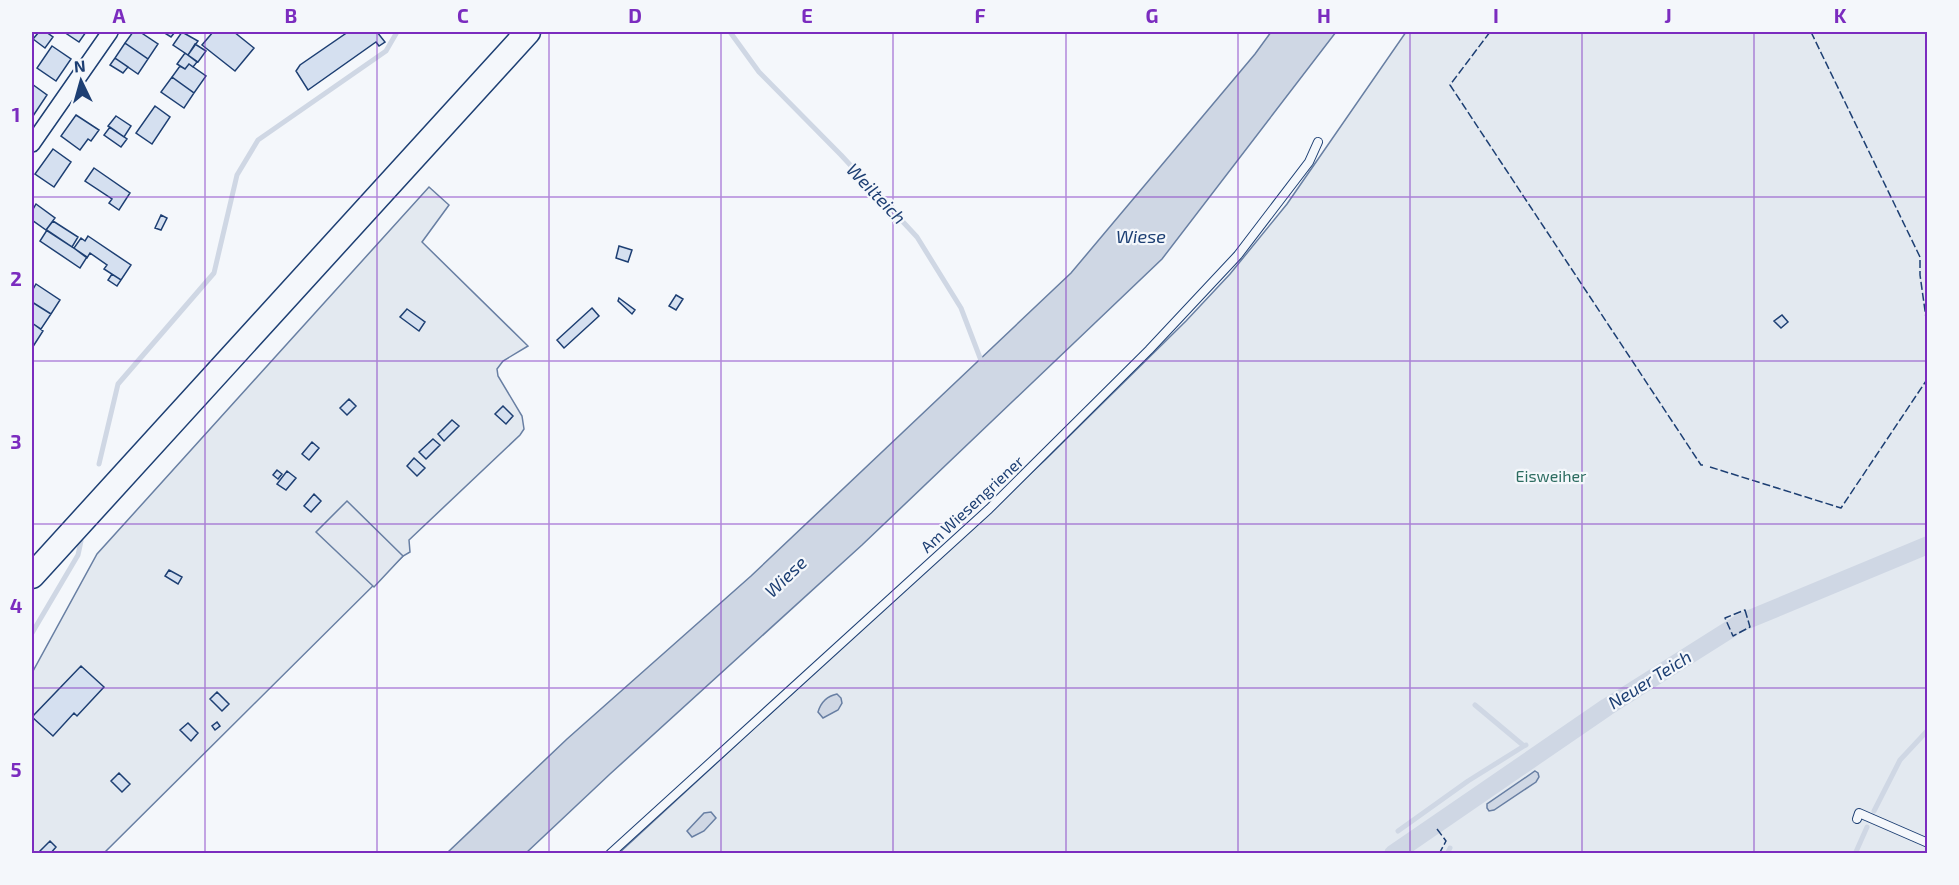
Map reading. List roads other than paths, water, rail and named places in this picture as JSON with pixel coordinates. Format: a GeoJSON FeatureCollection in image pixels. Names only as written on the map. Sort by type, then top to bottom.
{"type":"FeatureCollection","features":[{"type":"Feature","properties":{"kind":"main road"},"geometry":{"type":"LineString","coordinates":[[32,576],[528,32]]}},
{"type":"Feature","properties":{"kind":"street"},"geometry":{"type":"LineString","coordinates":[[33,138],[110,32]]}},
{"type":"Feature","properties":{"kind":"lane","name":"Am Wiesengriener"},"geometry":{"type":"LineString","coordinates":[[610,854],[989,509],[1149,350],[1238,255],[1309,162],[1318,142]]}},
{"type":"Feature","properties":{"kind":"lane"},"geometry":{"type":"LineString","coordinates":[[1857,819],[1859,813],[1928,843]]}},
{"type":"Feature","properties":{"kind":"water","name":"Wiese"},"geometry":{"type":"Polygon","coordinates":[[[1271,32],[1336,32],[1162,259],[862,545],[526,853],[447,853],[567,739],[751,576],[1071,273],[1271,32]]]}},
{"type":"Feature","properties":{"kind":"water"},"geometry":{"type":"Polygon","coordinates":[[[837,694],[842,703],[838,710],[823,718],[818,712],[821,705],[827,698],[837,694]]]}},
{"type":"Feature","properties":{"kind":"water"},"geometry":{"type":"Polygon","coordinates":[[[1535,771],[1539,777],[1536,782],[1489,811],[1487,804],[1535,771]]]}},
{"type":"Feature","properties":{"kind":"water"},"geometry":{"type":"Polygon","coordinates":[[[711,812],[716,818],[704,831],[692,837],[687,831],[704,813],[711,812]]]}},
{"type":"Feature","properties":{"kind":"waterway"},"geometry":{"type":"LineString","coordinates":[[99,464],[118,384],[214,273],[237,175],[258,140],[386,51],[397,32]]}},
{"type":"Feature","properties":{"kind":"waterway","name":"Weilteich"},"geometry":{"type":"LineString","coordinates":[[730,32],[759,72],[841,155],[917,237],[961,308],[982,363]]}},
{"type":"Feature","properties":{"kind":"waterway"},"geometry":{"type":"LineString","coordinates":[[32,633],[78,555],[81,541]]}},
{"type":"Feature","properties":{"kind":"waterway","name":"Neuer Teich"},"geometry":{"type":"LineString","coordinates":[[1393,854],[1607,707],[1740,623],[1928,545]]}},
{"type":"Feature","properties":{"kind":"waterway"},"geometry":{"type":"LineString","coordinates":[[1475,705],[1524,746],[1526,745]]}},
{"type":"Feature","properties":{"kind":"waterway"},"geometry":{"type":"LineString","coordinates":[[1874,811],[1900,760],[1928,730]]}},
{"type":"Feature","properties":{"kind":"waterway"},"geometry":{"type":"LineString","coordinates":[[1398,831],[1468,781],[1524,746]]}},
{"type":"Feature","properties":{"kind":"waterway"},"geometry":{"type":"LineString","coordinates":[[1855,854],[1867,827]]}},
{"type":"Feature","properties":{"kind":"waterway"},"geometry":{"type":"LineString","coordinates":[[1447,854],[1450,848]]}},
{"type":"Feature","properties":{"kind":"park label","name":"Eisweiher"},"geometry":{"type":"Point","coordinates":[1551,476]}}]}
